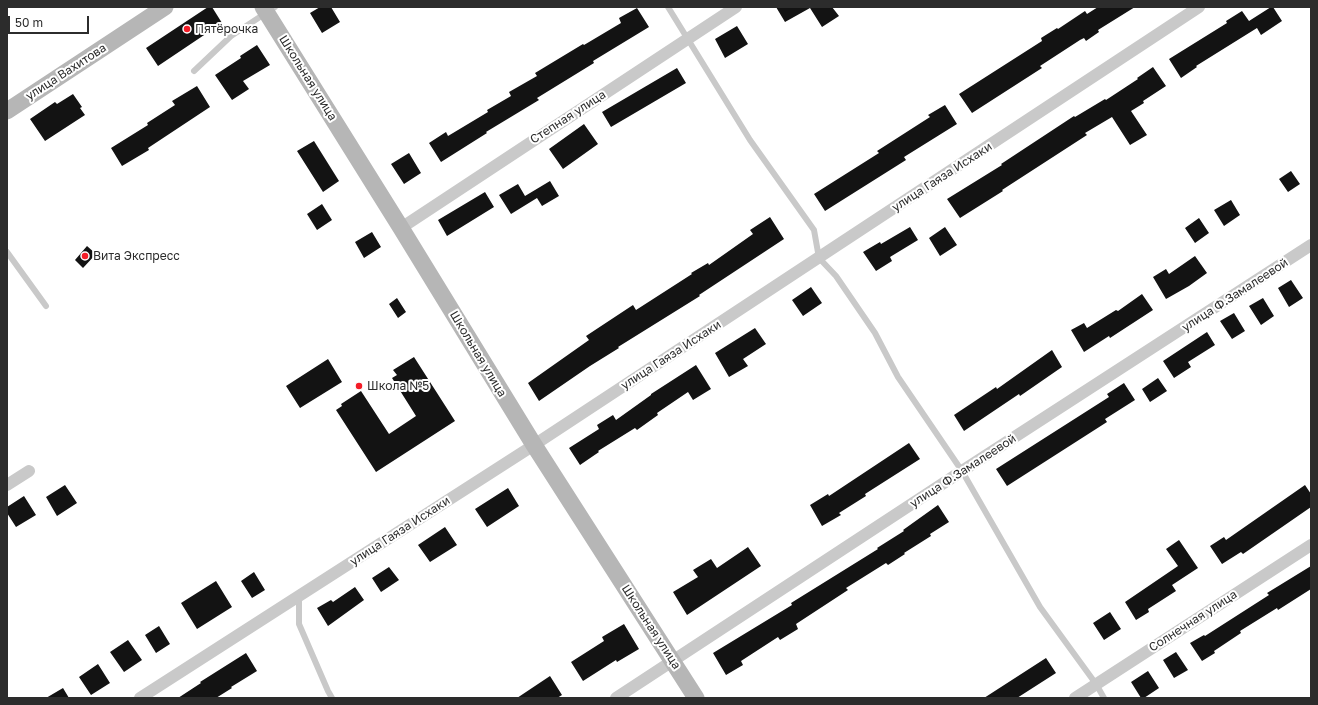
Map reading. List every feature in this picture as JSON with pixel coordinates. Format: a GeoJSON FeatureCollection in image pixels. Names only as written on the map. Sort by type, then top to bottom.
{"type":"FeatureCollection","features":[{"type":"Feature","properties":{"kind":"street","name":"Степная улица"},"geometry":{"type":"LineString","coordinates":[[401,228],[736,7]]}},
{"type":"Feature","properties":{"kind":"street","name":"улица Гаяза Исхаки"},"geometry":{"type":"LineString","coordinates":[[140,698],[534,445],[1199,7]]}},
{"type":"Feature","properties":{"kind":"street","name":"улица Вахитова"},"geometry":{"type":"LineString","coordinates":[[7,111],[164,8]]}},
{"type":"Feature","properties":{"kind":"street","name":"Школьная улица"},"geometry":{"type":"LineString","coordinates":[[268,9],[534,445],[696,698]]}},
{"type":"Feature","properties":{"kind":"street","name":"улица Ф.Замалеевой"},"geometry":{"type":"LineString","coordinates":[[616,698],[674,662],[962,471],[1311,245]]}},
{"type":"Feature","properties":{"kind":"street"},"geometry":{"type":"LineString","coordinates":[[7,485],[29,471]]}},
{"type":"Feature","properties":{"kind":"street","name":"Солнечная улица"},"geometry":{"type":"LineString","coordinates":[[1075,698],[1311,545]]}},
{"type":"Feature","properties":{"kind":"lane"},"geometry":{"type":"LineString","coordinates":[[668,7],[750,140],[814,230],[818,258],[836,276],[875,333],[898,377],[962,471],[1040,607],[1096,684],[1104,698]]}},
{"type":"Feature","properties":{"kind":"lane"},"geometry":{"type":"LineString","coordinates":[[194,71],[231,36],[268,9]]}},
{"type":"Feature","properties":{"kind":"lane"},"geometry":{"type":"LineString","coordinates":[[7,252],[46,306]]}},
{"type":"Feature","properties":{"kind":"lane"},"geometry":{"type":"LineString","coordinates":[[299,596],[299,624],[332,698]]}},
{"type":"Feature","properties":{"kind":"building"},"geometry":{"type":"Polygon","coordinates":[[[208,7],[212,7],[222,23],[158,66],[146,48],[208,7]]]}},
{"type":"Feature","properties":{"kind":"building"},"geometry":{"type":"Polygon","coordinates":[[[320,7],[331,7],[340,22],[322,33],[310,13],[320,7]]]}},
{"type":"Feature","properties":{"kind":"building"},"geometry":{"type":"Polygon","coordinates":[[[776,7],[832,7],[839,16],[822,27],[810,8],[785,22],[776,7]]]}},
{"type":"Feature","properties":{"kind":"building"},"geometry":{"type":"Polygon","coordinates":[[[1098,7],[1135,7],[1098,30],[1099,32],[1086,41],[1084,38],[1080,40],[1040,66],[1042,68],[972,113],[959,94],[1042,41],[1041,38],[1057,28],[1058,29],[1085,11],[1087,14],[1098,7]]]}},
{"type":"Feature","properties":{"kind":"building"},"geometry":{"type":"Polygon","coordinates":[[[1273,7],[1282,21],[1261,35],[1257,28],[1196,66],[1197,67],[1181,78],[1169,59],[1227,23],[1226,21],[1242,11],[1249,21],[1273,7]]]}},
{"type":"Feature","properties":{"kind":"building"},"geometry":{"type":"Polygon","coordinates":[[[637,8],[649,27],[593,61],[594,63],[537,98],[539,100],[486,132],[487,133],[441,162],[429,143],[446,132],[448,136],[488,112],[487,110],[511,96],[509,92],[537,76],[535,73],[621,23],[619,18],[637,8]]]}},
{"type":"Feature","properties":{"kind":"building"},"geometry":{"type":"Polygon","coordinates":[[[737,26],[748,44],[725,58],[715,39],[737,26]]]}},
{"type":"Feature","properties":{"kind":"building"},"geometry":{"type":"Polygon","coordinates":[[[257,45],[270,65],[243,81],[249,89],[232,100],[215,75],[241,58],[240,56],[257,45]]]}},
{"type":"Feature","properties":{"kind":"building"},"geometry":{"type":"Polygon","coordinates":[[[1153,67],[1166,86],[1131,111],[1147,135],[1130,145],[1112,117],[1085,133],[1087,135],[960,218],[947,199],[1002,165],[1001,164],[1074,116],[1075,117],[1105,99],[1106,100],[1138,79],[1137,78],[1153,67]]]}},
{"type":"Feature","properties":{"kind":"building"},"geometry":{"type":"Polygon","coordinates":[[[677,68],[686,83],[611,127],[602,112],[677,68]]]}},
{"type":"Feature","properties":{"kind":"building"},"geometry":{"type":"Polygon","coordinates":[[[197,86],[210,107],[148,148],[149,150],[122,166],[111,148],[148,125],[147,123],[175,105],[172,101],[197,86]]]}},
{"type":"Feature","properties":{"kind":"building"},"geometry":{"type":"Polygon","coordinates":[[[73,94],[82,107],[80,108],[85,115],[45,141],[30,119],[55,102],[57,104],[73,94]]]}},
{"type":"Feature","properties":{"kind":"building"},"geometry":{"type":"Polygon","coordinates":[[[945,105],[957,124],[904,157],[906,160],[825,211],[814,194],[879,153],[877,151],[930,117],[928,115],[945,105]]]}},
{"type":"Feature","properties":{"kind":"building"},"geometry":{"type":"Polygon","coordinates":[[[584,124],[598,144],[563,169],[549,149],[584,124]]]}},
{"type":"Feature","properties":{"kind":"building"},"geometry":{"type":"Polygon","coordinates":[[[314,141],[339,181],[323,192],[297,151],[314,141]]]}},
{"type":"Feature","properties":{"kind":"building"},"geometry":{"type":"Polygon","coordinates":[[[409,153],[421,173],[404,184],[391,164],[409,153]]]}},
{"type":"Feature","properties":{"kind":"building"},"geometry":{"type":"Polygon","coordinates":[[[1291,171],[1300,184],[1288,192],[1279,179],[1291,171]]]}},
{"type":"Feature","properties":{"kind":"building"},"geometry":{"type":"Polygon","coordinates":[[[550,181],[559,196],[542,206],[537,198],[511,214],[499,195],[518,184],[525,196],[550,181]]]}},
{"type":"Feature","properties":{"kind":"building"},"geometry":{"type":"Polygon","coordinates":[[[485,192],[494,207],[447,236],[438,220],[485,192]]]}},
{"type":"Feature","properties":{"kind":"building"},"geometry":{"type":"Polygon","coordinates":[[[1231,200],[1240,215],[1224,226],[1214,210],[1231,200]]]}},
{"type":"Feature","properties":{"kind":"building"},"geometry":{"type":"Polygon","coordinates":[[[322,204],[332,220],[317,230],[307,214],[322,204]]]}},
{"type":"Feature","properties":{"kind":"building"},"geometry":{"type":"Polygon","coordinates":[[[770,217],[784,239],[699,295],[700,296],[618,347],[619,348],[539,401],[528,383],[589,340],[586,336],[633,305],[636,310],[692,274],[691,273],[708,263],[709,265],[753,234],[750,230],[770,217]]]}},
{"type":"Feature","properties":{"kind":"building"},"geometry":{"type":"Polygon","coordinates":[[[1199,218],[1209,233],[1195,243],[1185,228],[1199,218]]]}},
{"type":"Feature","properties":{"kind":"building"},"geometry":{"type":"Polygon","coordinates":[[[910,227],[918,240],[890,257],[892,261],[876,271],[863,252],[880,242],[881,244],[910,227]]]}},
{"type":"Feature","properties":{"kind":"building"},"geometry":{"type":"Polygon","coordinates":[[[945,227],[957,245],[940,256],[929,238],[945,227]]]}},
{"type":"Feature","properties":{"kind":"building"},"geometry":{"type":"Polygon","coordinates":[[[372,232],[381,247],[364,258],[355,242],[372,232]]]}},
{"type":"Feature","properties":{"kind":"building"},"geometry":{"type":"Polygon","coordinates":[[[87,246],[96,254],[83,268],[75,260],[87,246]]]}},
{"type":"Feature","properties":{"kind":"building"},"geometry":{"type":"Polygon","coordinates":[[[1195,256],[1207,273],[1189,286],[1166,299],[1153,277],[1166,269],[1169,274],[1195,256]]]}},
{"type":"Feature","properties":{"kind":"building"},"geometry":{"type":"Polygon","coordinates":[[[1291,280],[1303,298],[1289,307],[1278,288],[1291,280]]]}},
{"type":"Feature","properties":{"kind":"building"},"geometry":{"type":"Polygon","coordinates":[[[811,287],[822,303],[803,316],[792,300],[811,287]]]}},
{"type":"Feature","properties":{"kind":"building"},"geometry":{"type":"Polygon","coordinates":[[[1142,294],[1153,310],[1110,338],[1109,336],[1084,352],[1071,330],[1084,323],[1087,328],[1116,310],[1118,311],[1142,294]]]}},
{"type":"Feature","properties":{"kind":"building"},"geometry":{"type":"Polygon","coordinates":[[[397,298],[406,312],[398,318],[389,304],[397,298]]]}},
{"type":"Feature","properties":{"kind":"building"},"geometry":{"type":"Polygon","coordinates":[[[1263,298],[1274,316],[1261,325],[1249,306],[1263,298]]]}},
{"type":"Feature","properties":{"kind":"building"},"geometry":{"type":"Polygon","coordinates":[[[1234,313],[1245,331],[1232,339],[1220,321],[1234,313]]]}},
{"type":"Feature","properties":{"kind":"building"},"geometry":{"type":"Polygon","coordinates":[[[755,328],[766,344],[743,359],[748,366],[729,377],[715,353],[755,328]]]}},
{"type":"Feature","properties":{"kind":"building"},"geometry":{"type":"Polygon","coordinates":[[[1207,332],[1215,345],[1188,362],[1191,367],[1174,378],[1163,361],[1207,332]]]}},
{"type":"Feature","properties":{"kind":"building"},"geometry":{"type":"Polygon","coordinates":[[[1052,350],[1062,367],[1020,396],[1019,394],[964,431],[954,415],[996,387],[997,389],[1052,350]]]}},
{"type":"Feature","properties":{"kind":"building"},"geometry":{"type":"Polygon","coordinates":[[[414,357],[455,421],[376,472],[336,410],[342,406],[341,404],[361,391],[389,434],[416,416],[392,378],[397,375],[393,370],[414,357]]]}},
{"type":"Feature","properties":{"kind":"building"},"geometry":{"type":"Polygon","coordinates":[[[328,359],[342,382],[300,408],[286,386],[328,359]]]}},
{"type":"Feature","properties":{"kind":"building"},"geometry":{"type":"Polygon","coordinates":[[[696,365],[711,389],[693,400],[688,392],[657,413],[658,415],[637,430],[635,428],[598,451],[599,452],[580,465],[569,448],[599,429],[597,425],[613,415],[616,420],[651,394],[696,365]]]}},
{"type":"Feature","properties":{"kind":"building"},"geometry":{"type":"Polygon","coordinates":[[[1158,378],[1167,391],[1150,402],[1142,389],[1158,378]]]}},
{"type":"Feature","properties":{"kind":"building"},"geometry":{"type":"Polygon","coordinates":[[[1124,383],[1135,400],[1105,419],[1107,422],[1007,486],[996,469],[1109,397],[1107,394],[1124,383]]]}},
{"type":"Feature","properties":{"kind":"building"},"geometry":{"type":"Polygon","coordinates":[[[909,443],[920,459],[865,494],[866,496],[839,513],[841,515],[822,526],[810,505],[828,494],[829,496],[909,443]]]}},
{"type":"Feature","properties":{"kind":"building"},"geometry":{"type":"Polygon","coordinates":[[[65,485],[77,503],[57,516],[46,497],[65,485]]]}},
{"type":"Feature","properties":{"kind":"building"},"geometry":{"type":"Polygon","coordinates":[[[1305,485],[1311,494],[1311,507],[1243,554],[1241,552],[1222,564],[1210,546],[1224,537],[1226,540],[1305,485]]]}},
{"type":"Feature","properties":{"kind":"building"},"geometry":{"type":"Polygon","coordinates":[[[508,488],[519,506],[487,527],[475,509],[508,488]]]}},
{"type":"Feature","properties":{"kind":"building"},"geometry":{"type":"Polygon","coordinates":[[[24,496],[36,515],[16,527],[7,513],[7,507],[24,496]]]}},
{"type":"Feature","properties":{"kind":"building"},"geometry":{"type":"Polygon","coordinates":[[[938,505],[949,522],[888,565],[886,563],[846,588],[848,590],[796,624],[798,629],[780,640],[778,637],[741,661],[743,665],[726,675],[713,653],[792,605],[791,603],[878,549],[877,548],[904,531],[903,530],[938,505]]]}},
{"type":"Feature","properties":{"kind":"building"},"geometry":{"type":"Polygon","coordinates":[[[445,527],[457,545],[430,562],[418,545],[445,527]]]}},
{"type":"Feature","properties":{"kind":"building"},"geometry":{"type":"Polygon","coordinates":[[[1179,540],[1198,568],[1172,585],[1176,591],[1148,609],[1149,612],[1136,620],[1125,602],[1178,566],[1166,549],[1179,540]]]}},
{"type":"Feature","properties":{"kind":"building"},"geometry":{"type":"Polygon","coordinates":[[[748,547],[761,566],[687,615],[673,592],[698,577],[693,570],[711,559],[717,568],[748,547]]]}},
{"type":"Feature","properties":{"kind":"building"},"geometry":{"type":"Polygon","coordinates":[[[1311,566],[1311,589],[1278,610],[1277,608],[1240,631],[1241,633],[1202,661],[1190,643],[1204,635],[1205,636],[1269,595],[1267,593],[1311,566]]]}},
{"type":"Feature","properties":{"kind":"building"},"geometry":{"type":"Polygon","coordinates":[[[389,567],[399,580],[381,592],[372,578],[389,567]]]}},
{"type":"Feature","properties":{"kind":"building"},"geometry":{"type":"Polygon","coordinates":[[[254,572],[265,590],[252,598],[241,581],[254,572]]]}},
{"type":"Feature","properties":{"kind":"building"},"geometry":{"type":"Polygon","coordinates":[[[216,581],[232,607],[197,629],[181,603],[216,581]]]}},
{"type":"Feature","properties":{"kind":"building"},"geometry":{"type":"Polygon","coordinates":[[[355,587],[364,600],[328,626],[317,608],[331,600],[333,602],[355,587]]]}},
{"type":"Feature","properties":{"kind":"building"},"geometry":{"type":"Polygon","coordinates":[[[1110,612],[1121,629],[1104,640],[1093,623],[1110,612]]]}},
{"type":"Feature","properties":{"kind":"building"},"geometry":{"type":"Polygon","coordinates":[[[624,624],[639,649],[617,662],[616,660],[583,681],[571,662],[604,641],[602,637],[624,624]]]}},
{"type":"Feature","properties":{"kind":"building"},"geometry":{"type":"Polygon","coordinates":[[[159,626],[170,644],[156,653],[145,635],[159,626]]]}},
{"type":"Feature","properties":{"kind":"building"},"geometry":{"type":"Polygon","coordinates":[[[128,640],[142,660],[124,672],[110,652],[128,640]]]}},
{"type":"Feature","properties":{"kind":"building"},"geometry":{"type":"Polygon","coordinates":[[[1176,652],[1188,670],[1174,678],[1163,660],[1176,652]]]}},
{"type":"Feature","properties":{"kind":"building"},"geometry":{"type":"Polygon","coordinates":[[[246,653],[257,671],[231,687],[232,688],[216,698],[178,698],[201,683],[200,682],[246,653]]]}},
{"type":"Feature","properties":{"kind":"building"},"geometry":{"type":"Polygon","coordinates":[[[1046,658],[1056,673],[1017,698],[984,698],[1046,658]]]}},
{"type":"Feature","properties":{"kind":"building"},"geometry":{"type":"Polygon","coordinates":[[[98,664],[110,683],[91,695],[79,677],[98,664]]]}},
{"type":"Feature","properties":{"kind":"building"},"geometry":{"type":"Polygon","coordinates":[[[1148,671],[1159,688],[1144,698],[1141,698],[1131,682],[1148,671]]]}},
{"type":"Feature","properties":{"kind":"building"},"geometry":{"type":"Polygon","coordinates":[[[550,676],[562,695],[557,698],[517,698],[550,676]]]}},
{"type":"Feature","properties":{"kind":"building"},"geometry":{"type":"Polygon","coordinates":[[[63,688],[69,698],[46,698],[63,688]]]}},
{"type":"Feature","properties":{"kind":"place","name":"Пятёрочка"},"geometry":{"type":"Point","coordinates":[187,29]}},
{"type":"Feature","properties":{"kind":"place","name":"Вита Экспресс"},"geometry":{"type":"Point","coordinates":[85,256]}},
{"type":"Feature","properties":{"kind":"place","name":"Школа №5"},"geometry":{"type":"Point","coordinates":[359,386]}}]}
